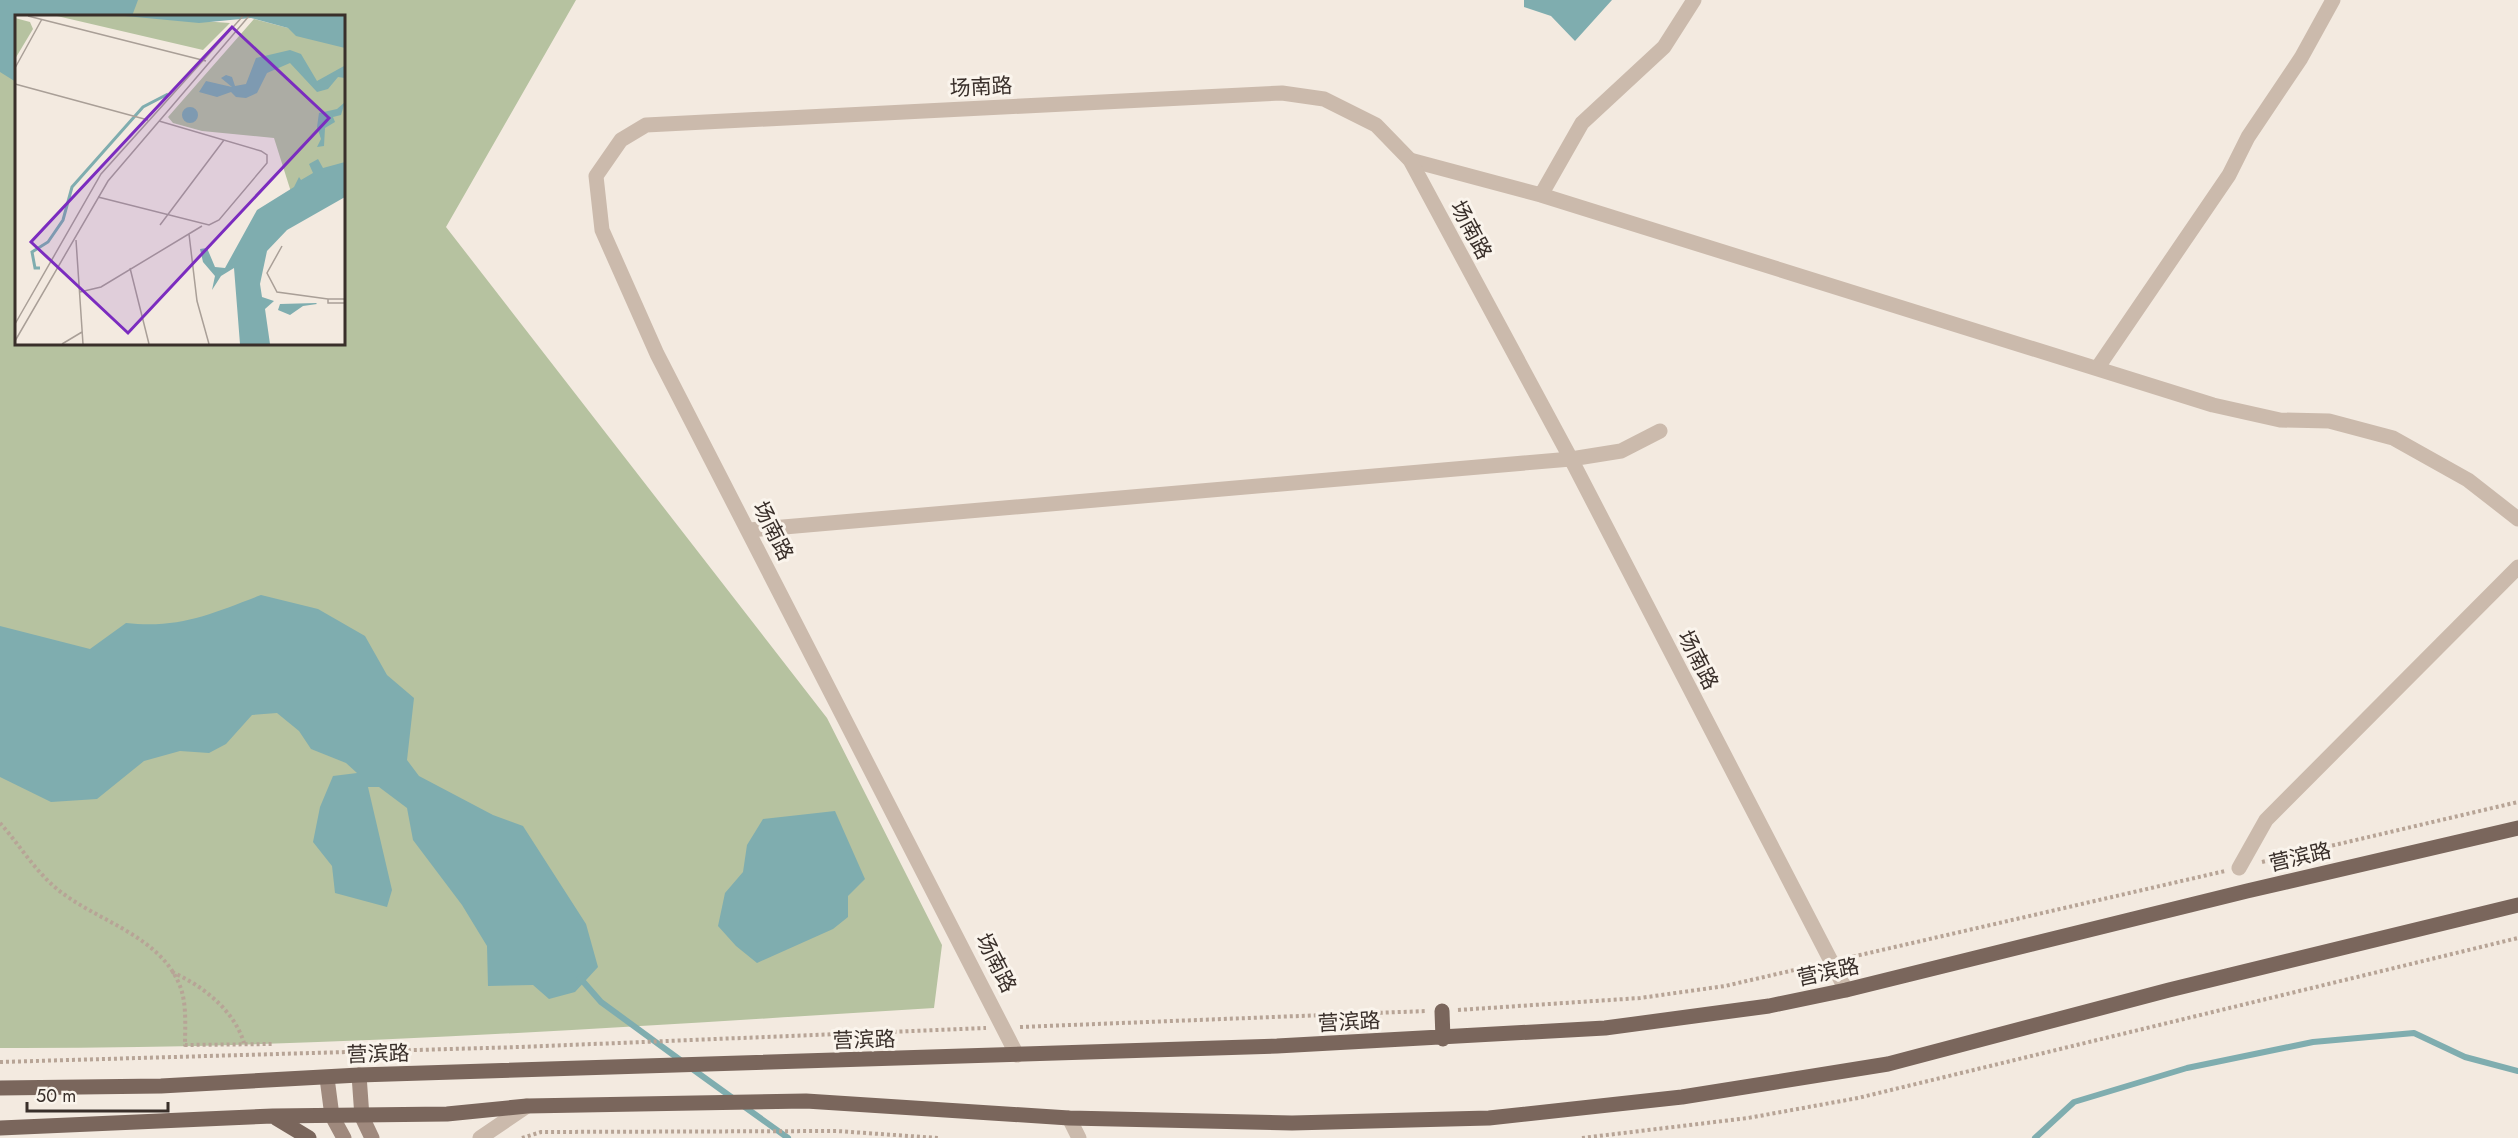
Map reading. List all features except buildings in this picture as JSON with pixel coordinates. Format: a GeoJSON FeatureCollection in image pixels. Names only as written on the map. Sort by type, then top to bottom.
{"type":"FeatureCollection","features":[{"type":"Feature","properties":{"kind":"main road","name":"营滨路"},"geometry":{"type":"LineString","coordinates":[[0,1088],[161,1086],[359,1075],[810,1063],[1443,1039],[1605,1028],[1768,1006],[1846,990],[2247,891],[2518,828]]}},
{"type":"Feature","properties":{"kind":"main road"},"geometry":{"type":"LineString","coordinates":[[0,1128],[167,1123],[273,1116],[362,1117],[447,1114],[527,1106],[806,1101],[1068,1118],[1292,1123],[1489,1118],[1682,1097],[1888,1064],[2161,992],[2518,905]]}},
{"type":"Feature","properties":{"kind":"main road"},"geometry":{"type":"LineString","coordinates":[[1442,1011],[1443,1039]]}},
{"type":"Feature","properties":{"kind":"main road"},"geometry":{"type":"LineString","coordinates":[[359,1075],[362,1117],[372,1138]]}},
{"type":"Feature","properties":{"kind":"main road"},"geometry":{"type":"LineString","coordinates":[[327,1078],[332,1116],[344,1138]]}},
{"type":"Feature","properties":{"kind":"main road"},"geometry":{"type":"LineString","coordinates":[[273,1116],[309,1138]]}},
{"type":"Feature","properties":{"kind":"street"},"geometry":{"type":"LineString","coordinates":[[1541,195],[1582,123],[1664,47],[1694,0]]}},
{"type":"Feature","properties":{"kind":"street"},"geometry":{"type":"LineString","coordinates":[[2098,367],[2229,175],[2248,137],[2301,58],[2333,0]]}},
{"type":"Feature","properties":{"kind":"street","name":"场南路"},"geometry":{"type":"LineString","coordinates":[[1017,1054],[657,354],[602,230],[596,176],[621,140],[646,125],[1282,93],[1324,99],[1376,125],[1410,160],[1571,459],[1846,990]]}},
{"type":"Feature","properties":{"kind":"street"},"geometry":{"type":"LineString","coordinates":[[1410,160],[1541,195],[2098,367],[2213,405],[2280,420],[2329,422],[2392,438],[2468,480],[2518,519]]}},
{"type":"Feature","properties":{"kind":"street"},"geometry":{"type":"LineString","coordinates":[[749,530],[1571,459],[1622,451],[1660,431]]}},
{"type":"Feature","properties":{"kind":"street"},"geometry":{"type":"LineString","coordinates":[[2239,868],[2266,820],[2518,567]]}},
{"type":"Feature","properties":{"kind":"street"},"geometry":{"type":"LineString","coordinates":[[480,1138],[527,1106]]}},
{"type":"Feature","properties":{"kind":"street"},"geometry":{"type":"LineString","coordinates":[[1068,1118],[1079,1138]]}},
{"type":"Feature","properties":{"kind":"path"},"geometry":{"type":"LineString","coordinates":[[0,1062],[795,1037],[1442,1011],[1640,998],[1725,986],[2518,802]]}},
{"type":"Feature","properties":{"kind":"path"},"geometry":{"type":"LineString","coordinates":[[0,823],[55,888],[75,903],[148,945],[172,971],[180,987],[183,1000],[184,1045],[273,1044]]}},
{"type":"Feature","properties":{"kind":"path"},"geometry":{"type":"LineString","coordinates":[[1582,1138],[1748,1118],[1858,1098],[2518,938]]}},
{"type":"Feature","properties":{"kind":"path"},"geometry":{"type":"LineString","coordinates":[[172,971],[191,982],[230,1014],[244,1043]]}},
{"type":"Feature","properties":{"kind":"path"},"geometry":{"type":"LineString","coordinates":[[522,1138],[541,1132],[837,1131],[938,1138]]}},
{"type":"Feature","properties":{"kind":"green space"},"geometry":{"type":"Polygon","coordinates":[[[0,0],[576,0],[446,227],[827,718],[942,945],[934,1008],[467,1036],[117,1047],[0,1048],[0,0]]]}},
{"type":"Feature","properties":{"kind":"water"},"geometry":{"type":"Polygon","coordinates":[[[0,0],[138,0],[132,15],[15,15],[15,81],[0,72],[0,0]]]}},
{"type":"Feature","properties":{"kind":"water"},"geometry":{"type":"Polygon","coordinates":[[[1524,0],[1612,0],[1575,41],[1551,16],[1524,7],[1524,0]]]}},
{"type":"Feature","properties":{"kind":"water"},"geometry":{"type":"Polygon","coordinates":[[[261,595],[318,609],[365,636],[387,675],[414,698],[407,760],[419,776],[493,815],[523,826],[586,924],[598,967],[575,992],[549,999],[533,985],[488,986],[487,946],[462,905],[413,840],[407,808],[379,787],[368,787],[392,890],[387,907],[335,893],[332,866],[313,842],[320,807],[333,776],[357,773],[346,763],[311,749],[299,731],[277,713],[252,715],[226,744],[209,753],[180,751],[144,761],[97,799],[51,802],[0,777],[0,626],[90,649],[126,623],[180,622],[261,595]]]}},
{"type":"Feature","properties":{"kind":"water"},"geometry":{"type":"Polygon","coordinates":[[[835,811],[865,879],[848,896],[848,917],[833,929],[757,963],[736,946],[718,926],[725,893],[743,872],[747,845],[763,819],[835,811]]]}},
{"type":"Feature","properties":{"kind":"waterway"},"geometry":{"type":"LineString","coordinates":[[580,978],[601,1002],[683,1062]]}},
{"type":"Feature","properties":{"kind":"waterway"},"geometry":{"type":"LineString","coordinates":[[2035,1138],[2074,1102],[2187,1068],[2313,1042],[2414,1033],[2465,1057],[2518,1071]]}},
{"type":"Feature","properties":{"kind":"waterway"},"geometry":{"type":"LineString","coordinates":[[691,1068],[734,1099]]}},
{"type":"Feature","properties":{"kind":"waterway"},"geometry":{"type":"LineString","coordinates":[[742,1105],[788,1138]]}}]}
